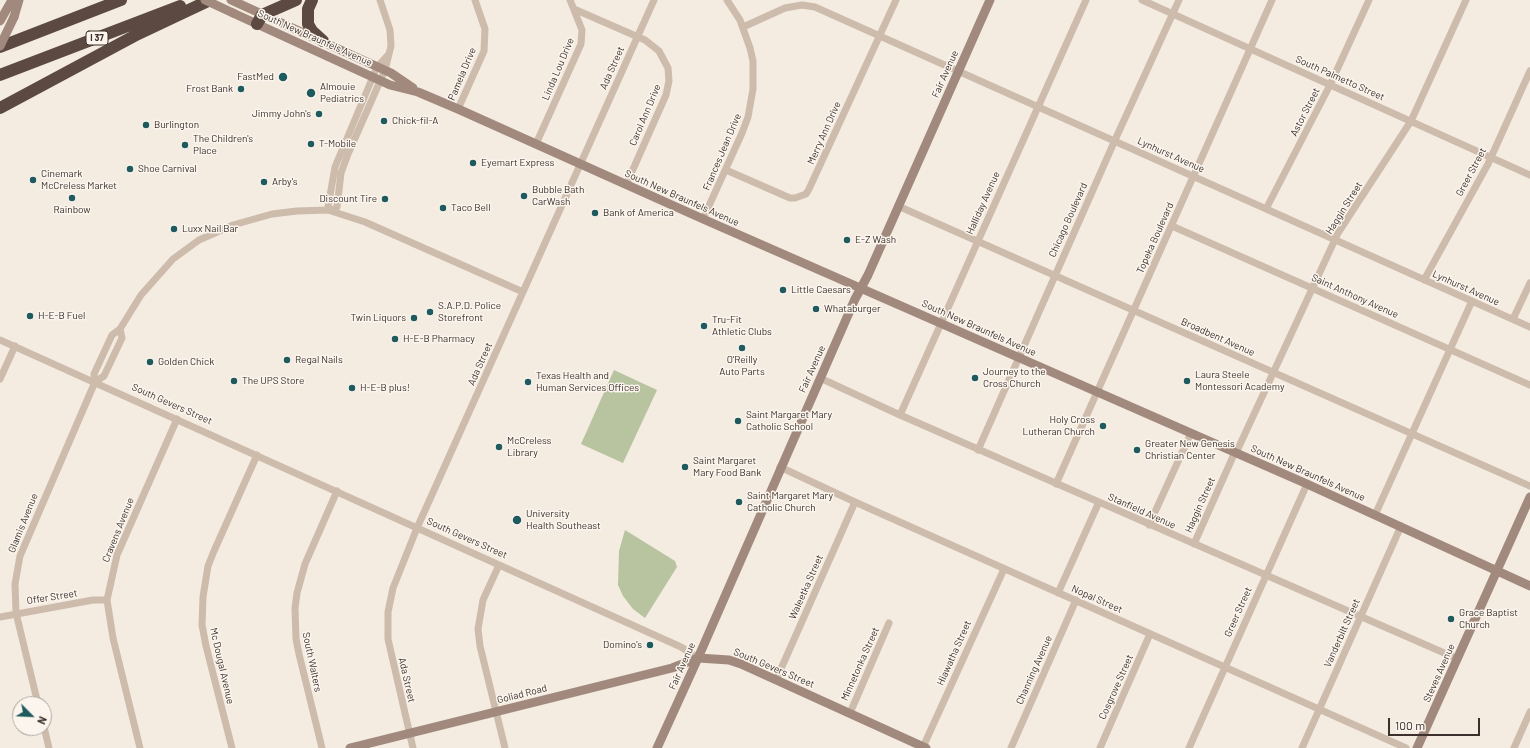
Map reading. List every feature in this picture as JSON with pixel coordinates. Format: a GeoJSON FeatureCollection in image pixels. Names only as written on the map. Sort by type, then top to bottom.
{"type":"FeatureCollection","features":[{"type":"Feature","properties":{"kind":"highway"},"geometry":{"type":"LineString","coordinates":[[0,46],[122,0]]}},
{"type":"Feature","properties":{"kind":"highway","name":"I 37"},"geometry":{"type":"LineString","coordinates":[[0,75],[196,0]]}},
{"type":"Feature","properties":{"kind":"highway"},"geometry":{"type":"LineString","coordinates":[[0,108],[138,34],[210,0]]}},
{"type":"Feature","properties":{"kind":"highway"},"geometry":{"type":"LineString","coordinates":[[260,19],[296,0]]}},
{"type":"Feature","properties":{"kind":"highway"},"geometry":{"type":"LineString","coordinates":[[312,0],[308,9],[308,24],[312,31],[323,41]]}},
{"type":"Feature","properties":{"kind":"main road"},"geometry":{"type":"LineString","coordinates":[[0,21],[12,0]]}},
{"type":"Feature","properties":{"kind":"main road"},"geometry":{"type":"LineString","coordinates":[[0,46],[14,17],[19,0]]}},
{"type":"Feature","properties":{"kind":"main road","name":"South New Braunfels Avenue"},"geometry":{"type":"LineString","coordinates":[[205,0],[233,12],[260,19],[323,41],[381,69],[418,92],[703,219],[941,322],[1019,358],[1307,484],[1530,586]]}},
{"type":"Feature","properties":{"kind":"main road","name":"South New Braunfels Avenue"},"geometry":{"type":"LineString","coordinates":[[231,0],[247,7],[260,19],[390,85],[418,92]]}},
{"type":"Feature","properties":{"kind":"main road","name":"Fair Avenue"},"geometry":{"type":"LineString","coordinates":[[656,748],[698,658],[780,467],[990,0]]}},
{"type":"Feature","properties":{"kind":"main road","name":"Steves Avenue"},"geometry":{"type":"LineString","coordinates":[[1417,748],[1530,497]]}},
{"type":"Feature","properties":{"kind":"main road","name":"South Gevers Street"},"geometry":{"type":"LineString","coordinates":[[698,658],[730,660],[850,713],[922,747]]}},
{"type":"Feature","properties":{"kind":"main road","name":"Goliad Road"},"geometry":{"type":"LineString","coordinates":[[350,748],[672,668],[698,658]]}},
{"type":"Feature","properties":{"kind":"street"},"geometry":{"type":"LineString","coordinates":[[332,211],[336,207],[341,173],[376,78],[391,46],[391,34],[380,0]]}},
{"type":"Feature","properties":{"kind":"street","name":"Pamela Drive"},"geometry":{"type":"LineString","coordinates":[[458,109],[484,50],[484,29],[475,0]]}},
{"type":"Feature","properties":{"kind":"street","name":"Linda Lou Drive"},"geometry":{"type":"LineString","coordinates":[[536,144],[580,44],[582,30],[570,0]]}},
{"type":"Feature","properties":{"kind":"street","name":"Ada Street"},"geometry":{"type":"LineString","coordinates":[[413,748],[390,652],[387,625],[393,588],[417,528],[654,0]]}},
{"type":"Feature","properties":{"kind":"street","name":"Frances Jean Drive"},"geometry":{"type":"LineString","coordinates":[[703,219],[726,170],[748,117],[753,89],[753,61],[743,27],[727,0]]}},
{"type":"Feature","properties":{"kind":"street","name":"Merry Ann Drive"},"geometry":{"type":"LineString","coordinates":[[726,170],[790,198],[801,197],[806,194],[896,0]]}},
{"type":"Feature","properties":{"kind":"street","name":"Halliday Avenue"},"geometry":{"type":"LineString","coordinates":[[900,415],[1086,0]]}},
{"type":"Feature","properties":{"kind":"street","name":"South Palmetto Street"},"geometry":{"type":"LineString","coordinates":[[1142,0],[1530,176]]}},
{"type":"Feature","properties":{"kind":"street","name":"Chicago Boulevard"},"geometry":{"type":"LineString","coordinates":[[978,450],[1115,140],[1179,0]]}},
{"type":"Feature","properties":{"kind":"street","name":"Topeka Boulevard"},"geometry":{"type":"LineString","coordinates":[[1056,484],[1272,0]]}},
{"type":"Feature","properties":{"kind":"street","name":"Astor Street"},"geometry":{"type":"LineString","coordinates":[[1266,209],[1330,85],[1369,0]]}},
{"type":"Feature","properties":{"kind":"street","name":"Haggin Street"},"geometry":{"type":"LineString","coordinates":[[1194,544],[1335,240],[1411,121],[1466,0]]}},
{"type":"Feature","properties":{"kind":"street"},"geometry":{"type":"LineString","coordinates":[[743,27],[785,8],[803,2]]}},
{"type":"Feature","properties":{"kind":"street","name":"Lynhurst Avenue"},"geometry":{"type":"LineString","coordinates":[[803,2],[1037,107],[1115,140],[1530,327]]}},
{"type":"Feature","properties":{"kind":"street","name":"Carol Ann Drive"},"geometry":{"type":"LineString","coordinates":[[574,9],[653,45],[659,52],[668,68],[669,81],[666,95],[626,185]]}},
{"type":"Feature","properties":{"kind":"street","name":"Greer Street"},"geometry":{"type":"LineString","coordinates":[[1424,280],[1491,157],[1530,71]]}},
{"type":"Feature","properties":{"kind":"street","name":"Broadbent Avenue"},"geometry":{"type":"LineString","coordinates":[[898,206],[1530,486]]}},
{"type":"Feature","properties":{"kind":"street"},"geometry":{"type":"LineString","coordinates":[[120,329],[122,338],[104,376],[95,382],[94,374],[112,335],[120,329],[141,294],[173,259],[199,240],[233,225],[272,214],[297,211],[332,211],[365,222],[523,292]]}},
{"type":"Feature","properties":{"kind":"street","name":"Saint Anthony Avenue"},"geometry":{"type":"LineString","coordinates":[[1172,226],[1530,384]]}},
{"type":"Feature","properties":{"kind":"street"},"geometry":{"type":"LineString","coordinates":[[1513,319],[1530,283]]}},
{"type":"Feature","properties":{"kind":"street"},"geometry":{"type":"LineString","coordinates":[[1375,515],[1410,433],[1472,301]]}},
{"type":"Feature","properties":{"kind":"street","name":"South Gevers Street"},"geometry":{"type":"LineString","coordinates":[[0,340],[681,647],[698,658]]}},
{"type":"Feature","properties":{"kind":"street"},"geometry":{"type":"LineString","coordinates":[[0,379],[14,346]]}},
{"type":"Feature","properties":{"kind":"street","name":"Stanfield Avenue"},"geometry":{"type":"LineString","coordinates":[[820,378],[978,450],[1458,659]]}},
{"type":"Feature","properties":{"kind":"street","name":"Glamis Avenue"},"geometry":{"type":"LineString","coordinates":[[36,696],[16,613],[15,584],[22,550],[95,382]]}},
{"type":"Feature","properties":{"kind":"street","name":"Cravens Avenue"},"geometry":{"type":"LineString","coordinates":[[140,748],[113,638],[108,600],[117,555],[177,419]]}},
{"type":"Feature","properties":{"kind":"street"},"geometry":{"type":"LineString","coordinates":[[1149,525],[1191,433]]}},
{"type":"Feature","properties":{"kind":"street","name":"Mc Dougal Avenue"},"geometry":{"type":"LineString","coordinates":[[232,748],[206,646],[202,625],[202,597],[208,566],[257,455]]}},
{"type":"Feature","properties":{"kind":"street","name":"Nopal Street"},"geometry":{"type":"LineString","coordinates":[[780,467],[855,502],[1406,748]]}},
{"type":"Feature","properties":{"kind":"street","name":"Greer Street"},"geometry":{"type":"LineString","coordinates":[[1189,748],[1265,575],[1307,484]]}},
{"type":"Feature","properties":{"kind":"street","name":"South Walters"},"geometry":{"type":"LineString","coordinates":[[322,748],[296,639],[295,608],[298,586],[305,564],[337,491]]}},
{"type":"Feature","properties":{"kind":"street","name":"Waleetka Street"},"geometry":{"type":"LineString","coordinates":[[776,680],[855,502]]}},
{"type":"Feature","properties":{"kind":"street"},"geometry":{"type":"LineString","coordinates":[[1058,593],[1099,502]]}},
{"type":"Feature","properties":{"kind":"street","name":"Vanderbilt Street"},"geometry":{"type":"LineString","coordinates":[[1302,748],[1401,526]]}},
{"type":"Feature","properties":{"kind":"street"},"geometry":{"type":"LineString","coordinates":[[499,565],[483,600],[478,629],[480,646],[505,748]]}},
{"type":"Feature","properties":{"kind":"street","name":"Hiawatha Street"},"geometry":{"type":"LineString","coordinates":[[922,747],[1004,568]]}},
{"type":"Feature","properties":{"kind":"street","name":"Offer Street"},"geometry":{"type":"LineString","coordinates":[[0,617],[93,600],[108,600]]}},
{"type":"Feature","properties":{"kind":"street","name":"Channing Avenue"},"geometry":{"type":"LineString","coordinates":[[1011,748],[1076,600]]}},
{"type":"Feature","properties":{"kind":"street","name":"Minnetonka Street"},"geometry":{"type":"LineString","coordinates":[[850,713],[889,623]]}},
{"type":"Feature","properties":{"kind":"street","name":"Cosgrove Street"},"geometry":{"type":"LineString","coordinates":[[1100,748],[1150,634]]}},
{"type":"Feature","properties":{"kind":"street"},"geometry":{"type":"LineString","coordinates":[[1514,748],[1530,712]]}},
{"type":"Feature","properties":{"kind":"street"},"geometry":{"type":"LineString","coordinates":[[46,736],[49,748]]}},
{"type":"Feature","properties":{"kind":"green space"},"geometry":{"type":"Polygon","coordinates":[[[614,370],[657,390],[623,463],[581,444],[614,370]]]}},
{"type":"Feature","properties":{"kind":"green space"},"geometry":{"type":"Polygon","coordinates":[[[625,530],[675,561],[677,567],[645,618],[633,609],[623,596],[618,585],[619,551],[625,530]]]}},
{"type":"Feature","properties":{"kind":"place","name":"FastMed"},"geometry":{"type":"Point","coordinates":[283,77]}},
{"type":"Feature","properties":{"kind":"place","name":"Frost Bank"},"geometry":{"type":"Point","coordinates":[241,89]}},
{"type":"Feature","properties":{"kind":"place","name":"Almouie Pediatrics"},"geometry":{"type":"Point","coordinates":[311,93]}},
{"type":"Feature","properties":{"kind":"place","name":"Jimmy John's"},"geometry":{"type":"Point","coordinates":[319,114]}},
{"type":"Feature","properties":{"kind":"place","name":"Chick-fil-A"},"geometry":{"type":"Point","coordinates":[384,121]}},
{"type":"Feature","properties":{"kind":"place","name":"Burlington"},"geometry":{"type":"Point","coordinates":[146,125]}},
{"type":"Feature","properties":{"kind":"place","name":"T-Mobile"},"geometry":{"type":"Point","coordinates":[311,144]}},
{"type":"Feature","properties":{"kind":"place","name":"The Children's Place"},"geometry":{"type":"Point","coordinates":[185,145]}},
{"type":"Feature","properties":{"kind":"place","name":"Eyemart Express"},"geometry":{"type":"Point","coordinates":[473,163]}},
{"type":"Feature","properties":{"kind":"place","name":"Shoe Carnival"},"geometry":{"type":"Point","coordinates":[130,169]}},
{"type":"Feature","properties":{"kind":"place","name":"Cinemark McCreless Market"},"geometry":{"type":"Point","coordinates":[33,180]}},
{"type":"Feature","properties":{"kind":"place","name":"Arby's"},"geometry":{"type":"Point","coordinates":[264,182]}},
{"type":"Feature","properties":{"kind":"place","name":"Bubble Bath CarWash"},"geometry":{"type":"Point","coordinates":[524,196]}},
{"type":"Feature","properties":{"kind":"place","name":"Rainbow"},"geometry":{"type":"Point","coordinates":[72,198]}},
{"type":"Feature","properties":{"kind":"place","name":"Discount Tire"},"geometry":{"type":"Point","coordinates":[385,199]}},
{"type":"Feature","properties":{"kind":"place","name":"Taco Bell"},"geometry":{"type":"Point","coordinates":[443,208]}},
{"type":"Feature","properties":{"kind":"place","name":"Bank of America"},"geometry":{"type":"Point","coordinates":[595,213]}},
{"type":"Feature","properties":{"kind":"place","name":"Luxx Nail Bar"},"geometry":{"type":"Point","coordinates":[174,229]}},
{"type":"Feature","properties":{"kind":"place","name":"E-Z Wash"},"geometry":{"type":"Point","coordinates":[847,240]}},
{"type":"Feature","properties":{"kind":"place","name":"Little Caesars"},"geometry":{"type":"Point","coordinates":[783,290]}},
{"type":"Feature","properties":{"kind":"place","name":"Whataburger"},"geometry":{"type":"Point","coordinates":[816,309]}},
{"type":"Feature","properties":{"kind":"place","name":"S.A.P.D. Police Storefront"},"geometry":{"type":"Point","coordinates":[430,312]}},
{"type":"Feature","properties":{"kind":"place","name":"H-E-B Fuel"},"geometry":{"type":"Point","coordinates":[30,316]}},
{"type":"Feature","properties":{"kind":"place","name":"Twin Liquors"},"geometry":{"type":"Point","coordinates":[414,318]}},
{"type":"Feature","properties":{"kind":"place","name":"Tru-Fit Athletic Clubs"},"geometry":{"type":"Point","coordinates":[704,326]}},
{"type":"Feature","properties":{"kind":"place","name":"H-E-B Pharmacy"},"geometry":{"type":"Point","coordinates":[395,339]}},
{"type":"Feature","properties":{"kind":"place","name":"O'Reilly Auto Parts"},"geometry":{"type":"Point","coordinates":[742,348]}},
{"type":"Feature","properties":{"kind":"place","name":"Regal Nails"},"geometry":{"type":"Point","coordinates":[287,360]}},
{"type":"Feature","properties":{"kind":"place","name":"Golden Chick"},"geometry":{"type":"Point","coordinates":[150,362]}},
{"type":"Feature","properties":{"kind":"place","name":"Journey to the Cross Church"},"geometry":{"type":"Point","coordinates":[975,378]}},
{"type":"Feature","properties":{"kind":"place","name":"The UPS Store"},"geometry":{"type":"Point","coordinates":[234,381]}},
{"type":"Feature","properties":{"kind":"place","name":"Laura Steele Montessori Academy"},"geometry":{"type":"Point","coordinates":[1187,381]}},
{"type":"Feature","properties":{"kind":"place","name":"Texas Health and Human Services Offices"},"geometry":{"type":"Point","coordinates":[528,382]}},
{"type":"Feature","properties":{"kind":"place","name":"H-E-B plus!"},"geometry":{"type":"Point","coordinates":[352,388]}},
{"type":"Feature","properties":{"kind":"place","name":"Saint Margaret Mary Catholic School"},"geometry":{"type":"Point","coordinates":[738,421]}},
{"type":"Feature","properties":{"kind":"place","name":"Holy Cross Lutheran Church"},"geometry":{"type":"Point","coordinates":[1103,426]}},
{"type":"Feature","properties":{"kind":"place","name":"McCreless Library"},"geometry":{"type":"Point","coordinates":[499,447]}},
{"type":"Feature","properties":{"kind":"place","name":"Greater New Genesis Christian Center"},"geometry":{"type":"Point","coordinates":[1137,450]}},
{"type":"Feature","properties":{"kind":"place","name":"Saint Margaret Mary Food Bank"},"geometry":{"type":"Point","coordinates":[685,467]}},
{"type":"Feature","properties":{"kind":"place","name":"Saint Margaret Mary Catholic Church"},"geometry":{"type":"Point","coordinates":[739,502]}},
{"type":"Feature","properties":{"kind":"place","name":"University Health Southeast"},"geometry":{"type":"Point","coordinates":[517,520]}},
{"type":"Feature","properties":{"kind":"place","name":"Grace Baptist Church"},"geometry":{"type":"Point","coordinates":[1451,619]}},
{"type":"Feature","properties":{"kind":"place","name":"Domino's"},"geometry":{"type":"Point","coordinates":[650,645]}}]}
